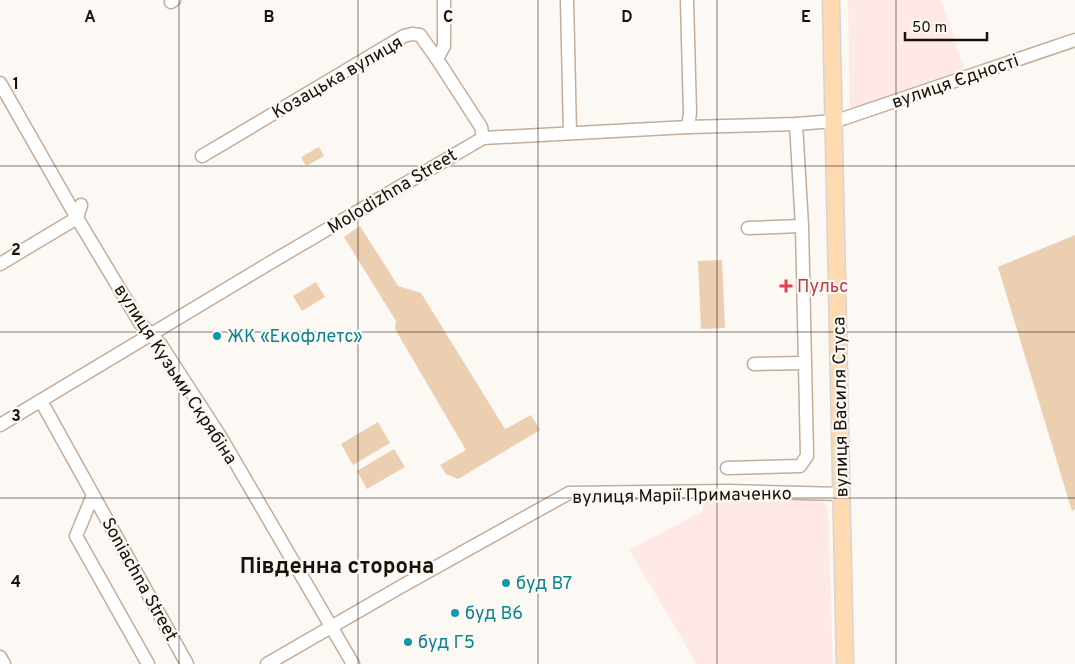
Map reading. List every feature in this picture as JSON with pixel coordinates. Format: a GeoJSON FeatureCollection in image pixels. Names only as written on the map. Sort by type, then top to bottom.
{"type":"FeatureCollection","features":[{"type":"Feature","properties":{"kind":"main road","name":"вулиця Василя Стуса"},"geometry":{"type":"LineString","coordinates":[[831,0],[845,664]]}},
{"type":"Feature","properties":{"kind":"street"},"geometry":{"type":"LineString","coordinates":[[437,59],[444,46],[444,0]]}},
{"type":"Feature","properties":{"kind":"street"},"geometry":{"type":"LineString","coordinates":[[567,0],[570,133]]}},
{"type":"Feature","properties":{"kind":"street"},"geometry":{"type":"LineString","coordinates":[[687,0],[690,113],[688,127]]}},
{"type":"Feature","properties":{"kind":"street","name":"Козацька вулиця"},"geometry":{"type":"LineString","coordinates":[[202,156],[404,36],[412,34],[420,36],[437,59],[481,127],[483,138]]}},
{"type":"Feature","properties":{"kind":"street","name":"вулиця Єдності"},"geometry":{"type":"LineString","coordinates":[[834,121],[1075,40]]}},
{"type":"Feature","properties":{"kind":"street","name":"вулиця Кузьми Скрябіна"},"geometry":{"type":"LineString","coordinates":[[2,89],[140,323],[161,346],[220,436],[353,664]]}},
{"type":"Feature","properties":{"kind":"street","name":"Molodizhna Street"},"geometry":{"type":"LineString","coordinates":[[0,426],[466,146],[483,138],[834,121]]}},
{"type":"Feature","properties":{"kind":"street"},"geometry":{"type":"LineString","coordinates":[[727,468],[800,466],[807,456],[802,226],[796,124]]}},
{"type":"Feature","properties":{"kind":"street"},"geometry":{"type":"LineString","coordinates":[[0,264],[77,218],[81,205]]}},
{"type":"Feature","properties":{"kind":"street"},"geometry":{"type":"LineString","coordinates":[[748,228],[802,226]]}},
{"type":"Feature","properties":{"kind":"street"},"geometry":{"type":"LineString","coordinates":[[754,364],[805,363]]}},
{"type":"Feature","properties":{"kind":"street","name":"Soniachna Street"},"geometry":{"type":"LineString","coordinates":[[41,400],[187,664]]}},
{"type":"Feature","properties":{"kind":"street","name":"вулиця Марії Примаченко"},"geometry":{"type":"LineString","coordinates":[[266,664],[570,493],[728,491],[842,494]]}},
{"type":"Feature","properties":{"kind":"street","name":"Soniachna Street"},"geometry":{"type":"LineString","coordinates":[[93,494],[76,536],[148,664]]}},
{"type":"Feature","properties":{"kind":"street"},"geometry":{"type":"LineString","coordinates":[[0,657],[4,664]]}},
{"type":"Feature","properties":{"kind":"shaded area"},"geometry":{"type":"Polygon","coordinates":[[[848,0],[941,0],[964,69],[850,113],[848,0]]]}},
{"type":"Feature","properties":{"kind":"shaded area"},"geometry":{"type":"Polygon","coordinates":[[[319,147],[324,156],[306,166],[301,157],[319,147]]]}},
{"type":"Feature","properties":{"kind":"shaded area"},"geometry":{"type":"Polygon","coordinates":[[[360,226],[398,286],[421,293],[505,429],[531,415],[540,430],[458,479],[446,474],[440,465],[466,450],[395,329],[396,321],[344,237],[360,226]]]}},
{"type":"Feature","properties":{"kind":"shaded area"},"geometry":{"type":"Polygon","coordinates":[[[1075,235],[1075,509],[1072,511],[998,267],[1075,235]]]}},
{"type":"Feature","properties":{"kind":"shaded area"},"geometry":{"type":"Polygon","coordinates":[[[722,260],[725,328],[701,329],[698,261],[722,260]]]}},
{"type":"Feature","properties":{"kind":"shaded area"},"geometry":{"type":"Polygon","coordinates":[[[316,282],[325,297],[302,311],[293,296],[316,282]]]}},
{"type":"Feature","properties":{"kind":"shaded area"},"geometry":{"type":"Polygon","coordinates":[[[378,422],[390,443],[353,465],[341,444],[378,422]]]}},
{"type":"Feature","properties":{"kind":"shaded area"},"geometry":{"type":"Polygon","coordinates":[[[394,449],[405,467],[367,489],[357,471],[394,449]]]}},
{"type":"Feature","properties":{"kind":"shaded area"},"geometry":{"type":"Polygon","coordinates":[[[702,495],[817,497],[824,502],[828,510],[833,664],[697,664],[629,550],[703,511],[702,495]]]}},
{"type":"Feature","properties":{"kind":"place","name":"Пульс"},"geometry":{"type":"Point","coordinates":[786,286]}},
{"type":"Feature","properties":{"kind":"place","name":"ЖК «Екофлетс»"},"geometry":{"type":"Point","coordinates":[217,336]}},
{"type":"Feature","properties":{"kind":"place","name":"буд В7"},"geometry":{"type":"Point","coordinates":[506,583]}},
{"type":"Feature","properties":{"kind":"place","name":"буд В6"},"geometry":{"type":"Point","coordinates":[455,613]}},
{"type":"Feature","properties":{"kind":"place","name":"буд Г5"},"geometry":{"type":"Point","coordinates":[408,642]}},
{"type":"Feature","properties":{"kind":"district","name":"Південна сторона"},"geometry":{"type":"Point","coordinates":[337,565]}}]}
